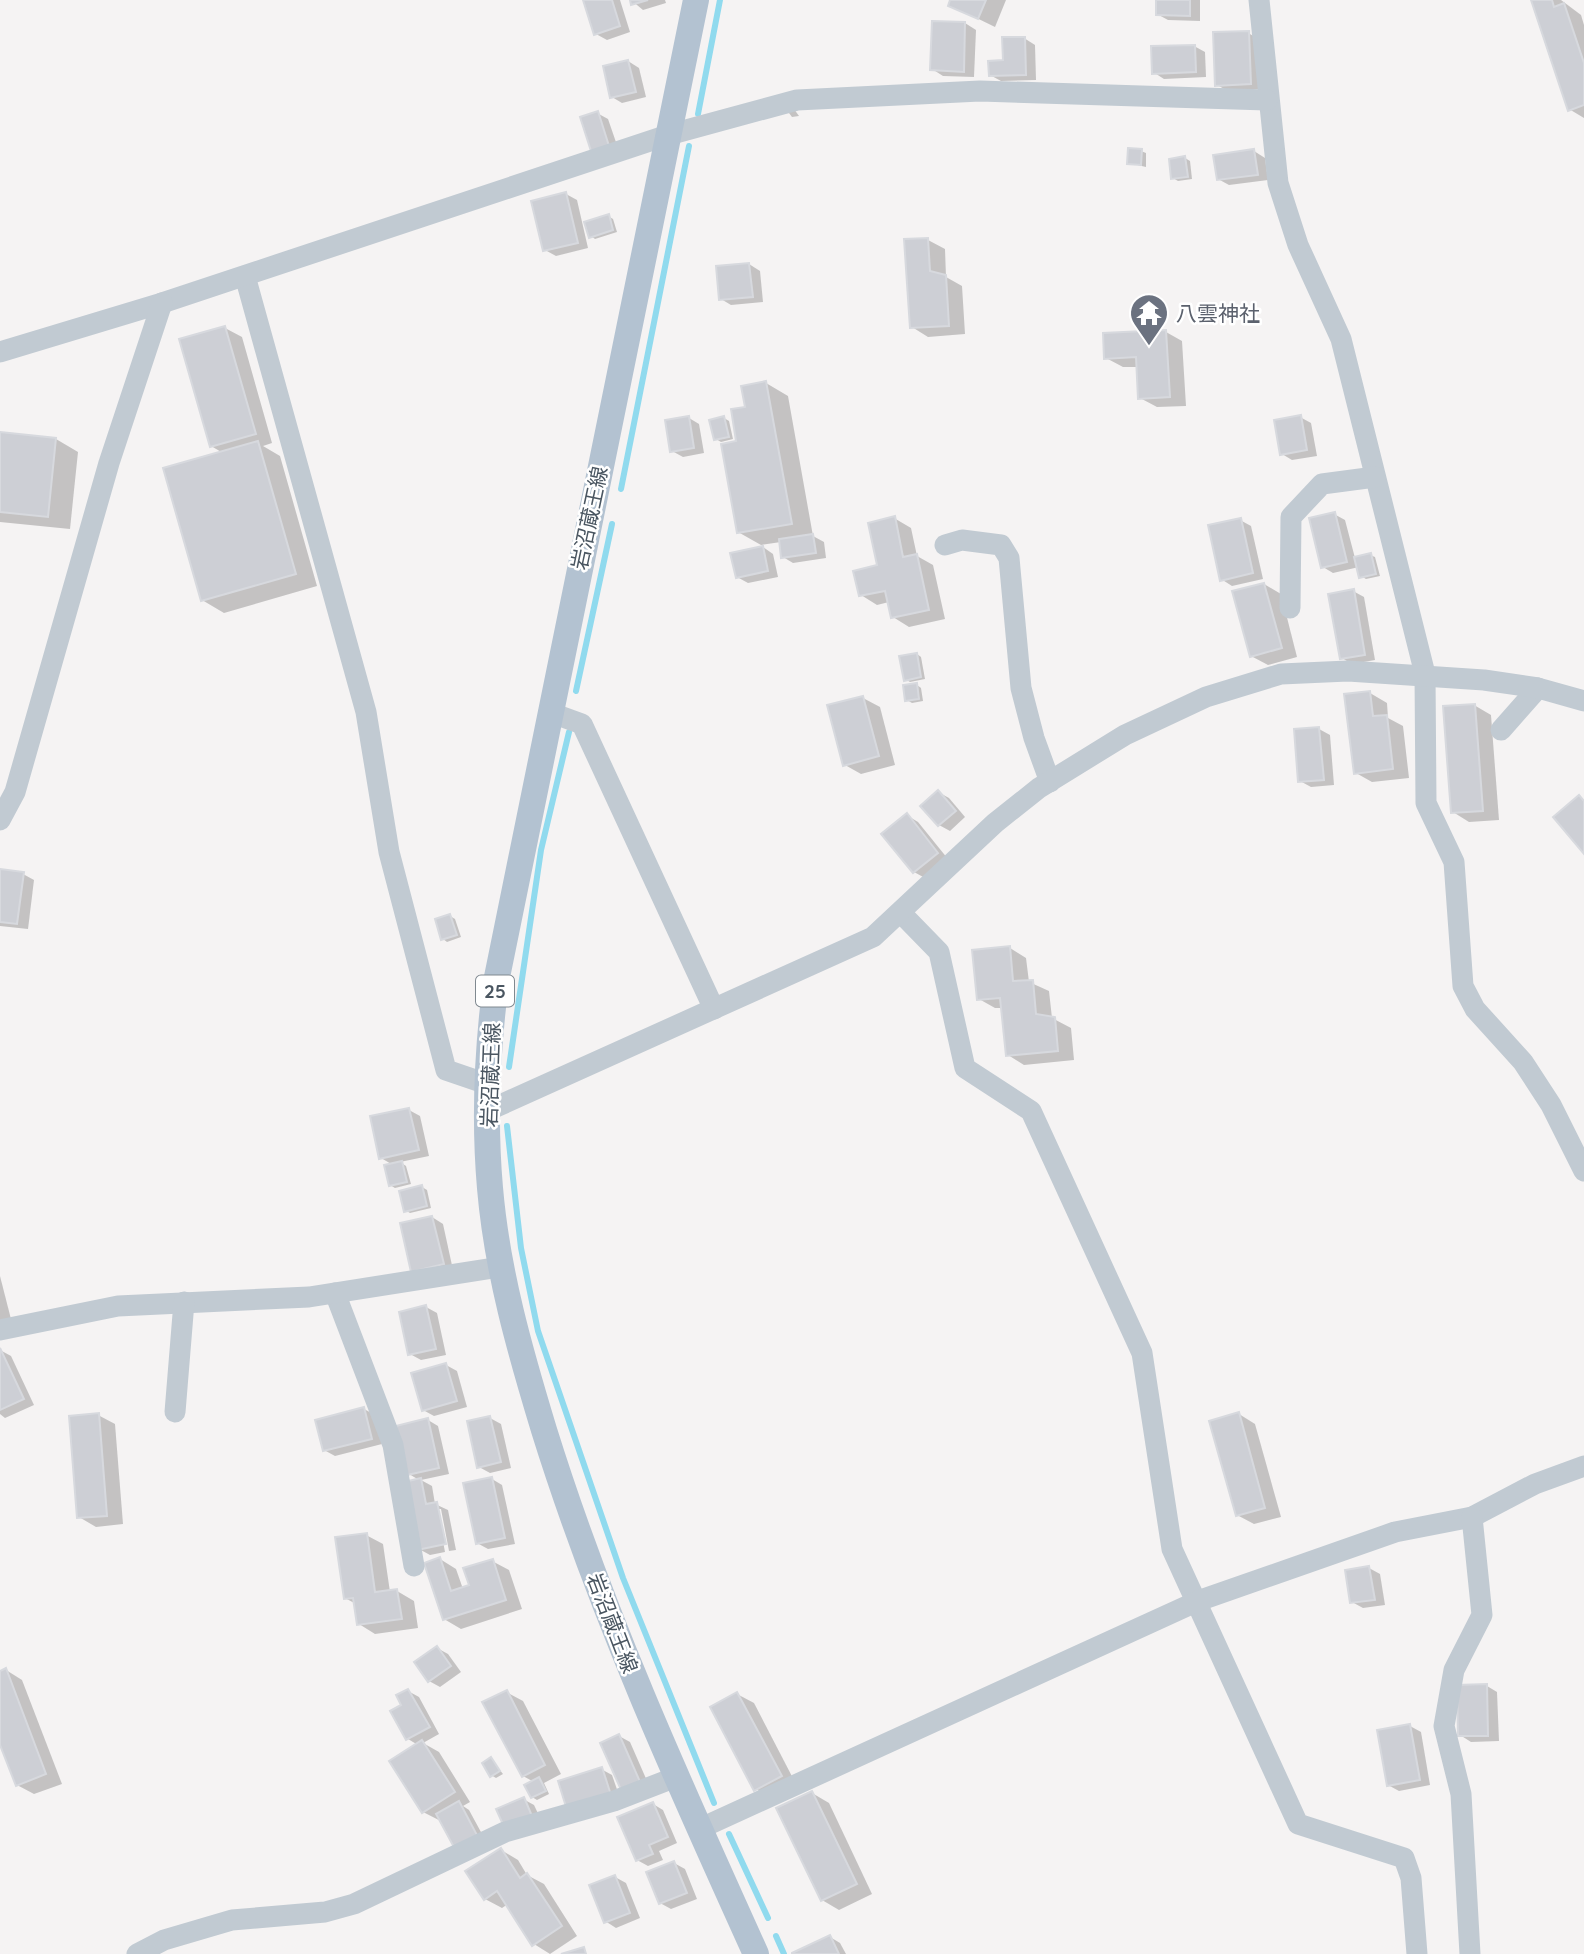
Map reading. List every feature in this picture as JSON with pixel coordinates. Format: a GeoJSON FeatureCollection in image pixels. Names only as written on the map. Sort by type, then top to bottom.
{"type":"FeatureCollection","features":[{"type":"Feature","properties":{"kind":"main road","name":"岩沼蔵王線"},"geometry":{"type":"LineString","coordinates":[[696,0],[496,982],[487,1049],[487,1111],[490,1188],[500,1267],[524,1364],[561,1482],[614,1629],[676,1777],[756,1954]]}},
{"type":"Feature","properties":{"kind":"street"},"geometry":{"type":"LineString","coordinates":[[1259,0],[1267,100],[1278,183],[1298,245],[1341,339],[1425,674],[1426,803],[1454,862],[1463,986],[1475,1009],[1523,1062],[1551,1105],[1584,1171]]}},
{"type":"Feature","properties":{"kind":"street"},"geometry":{"type":"LineString","coordinates":[[0,352],[162,303],[668,135],[797,100],[979,91],[1267,100]]}},
{"type":"Feature","properties":{"kind":"street"},"geometry":{"type":"LineString","coordinates":[[245,276],[366,712],[389,852],[446,1070],[487,1084]]}},
{"type":"Feature","properties":{"kind":"street"},"geometry":{"type":"LineString","coordinates":[[0,820],[105,476],[162,303]]}},
{"type":"Feature","properties":{"kind":"street"},"geometry":{"type":"LineString","coordinates":[[1290,608],[1291,517],[1322,484],[1375,477]]}},
{"type":"Feature","properties":{"kind":"street"},"geometry":{"type":"LineString","coordinates":[[945,545],[962,540],[1001,545],[1009,558],[1021,688],[1034,738],[1050,782]]}},
{"type":"Feature","properties":{"kind":"street"},"geometry":{"type":"LineString","coordinates":[[487,1111],[873,937],[995,823],[1050,782],[1125,735],[1194,703],[1281,674],[1348,671],[1425,674],[1538,688],[1584,701]]}},
{"type":"Feature","properties":{"kind":"street"},"geometry":{"type":"LineString","coordinates":[[1501,730],[1538,688]]}},
{"type":"Feature","properties":{"kind":"street"},"geometry":{"type":"LineString","coordinates":[[549,712],[582,724],[713,1009]]}},
{"type":"Feature","properties":{"kind":"street"},"geometry":{"type":"LineString","coordinates":[[901,913],[939,952],[965,1068],[1031,1111],[1142,1353],[1172,1549],[1298,1824],[1404,1858],[1411,1878],[1417,1954]]}},
{"type":"Feature","properties":{"kind":"street"},"geometry":{"type":"LineString","coordinates":[[0,1330],[118,1306],[335,1293],[500,1267]]}},
{"type":"Feature","properties":{"kind":"street"},"geometry":{"type":"LineString","coordinates":[[335,1293],[393,1445],[414,1566]]}},
{"type":"Feature","properties":{"kind":"street"},"geometry":{"type":"LineString","coordinates":[[174,1412],[184,1302]]}},
{"type":"Feature","properties":{"kind":"street"},"geometry":{"type":"LineString","coordinates":[[699,1829],[1198,1601],[1395,1532],[1472,1517],[1535,1484],[1584,1466]]}},
{"type":"Feature","properties":{"kind":"street"},"geometry":{"type":"LineString","coordinates":[[1470,1954],[1461,1794],[1444,1726],[1454,1670],[1482,1615],[1472,1517]]}},
{"type":"Feature","properties":{"kind":"street"},"geometry":{"type":"LineString","coordinates":[[136,1954],[164,1940],[232,1920],[325,1912],[354,1903],[505,1832],[614,1801],[676,1777]]}},
{"type":"Feature","properties":{"kind":"building"},"geometry":{"type":"Polygon","coordinates":[[[583,0],[612,0],[620,26],[594,35],[583,0]]]}},
{"type":"Feature","properties":{"kind":"building"},"geometry":{"type":"Polygon","coordinates":[[[630,0],[648,0],[631,5],[630,0]]]}},
{"type":"Feature","properties":{"kind":"building"},"geometry":{"type":"Polygon","coordinates":[[[950,0],[986,0],[978,19],[948,6],[950,0]]]}},
{"type":"Feature","properties":{"kind":"building"},"geometry":{"type":"Polygon","coordinates":[[[1156,0],[1190,0],[1190,16],[1156,15],[1156,0]]]}},
{"type":"Feature","properties":{"kind":"building"},"geometry":{"type":"Polygon","coordinates":[[[1531,0],[1552,0],[1554,7],[1564,3],[1584,63],[1584,105],[1568,111],[1531,0]]]}},
{"type":"Feature","properties":{"kind":"building"},"geometry":{"type":"Polygon","coordinates":[[[932,21],[965,22],[964,72],[930,70],[932,21]]]}},
{"type":"Feature","properties":{"kind":"building"},"geometry":{"type":"Polygon","coordinates":[[[1249,31],[1251,84],[1215,86],[1213,32],[1249,31]]]}},
{"type":"Feature","properties":{"kind":"building"},"geometry":{"type":"Polygon","coordinates":[[[1002,37],[1025,37],[1026,75],[989,76],[988,61],[1003,60],[1002,37]]]}},
{"type":"Feature","properties":{"kind":"building"},"geometry":{"type":"Polygon","coordinates":[[[1195,45],[1196,72],[1152,74],[1151,46],[1195,45]]]}},
{"type":"Feature","properties":{"kind":"building"},"geometry":{"type":"Polygon","coordinates":[[[628,60],[636,92],[610,98],[603,66],[628,60]]]}},
{"type":"Feature","properties":{"kind":"building"},"geometry":{"type":"Polygon","coordinates":[[[598,111],[609,146],[591,151],[580,117],[598,111]]]}},
{"type":"Feature","properties":{"kind":"building"},"geometry":{"type":"Polygon","coordinates":[[[1128,148],[1142,149],[1141,165],[1127,164],[1128,148]]]}},
{"type":"Feature","properties":{"kind":"building"},"geometry":{"type":"Polygon","coordinates":[[[1254,149],[1258,175],[1217,180],[1213,155],[1254,149]]]}},
{"type":"Feature","properties":{"kind":"building"},"geometry":{"type":"Polygon","coordinates":[[[1185,156],[1188,177],[1171,179],[1169,159],[1185,156]]]}},
{"type":"Feature","properties":{"kind":"building"},"geometry":{"type":"Polygon","coordinates":[[[566,192],[578,243],[543,251],[531,201],[566,192]]]}},
{"type":"Feature","properties":{"kind":"building"},"geometry":{"type":"Polygon","coordinates":[[[609,214],[613,230],[589,238],[584,222],[609,214]]]}},
{"type":"Feature","properties":{"kind":"building"},"geometry":{"type":"Polygon","coordinates":[[[928,238],[930,271],[946,275],[949,326],[910,328],[904,239],[928,238]]]}},
{"type":"Feature","properties":{"kind":"building"},"geometry":{"type":"Polygon","coordinates":[[[749,263],[753,297],[719,300],[716,266],[749,263]]]}},
{"type":"Feature","properties":{"kind":"building"},"geometry":{"type":"Polygon","coordinates":[[[225,326],[256,434],[210,447],[179,339],[225,326]]]}},
{"type":"Feature","properties":{"kind":"building"},"geometry":{"type":"Polygon","coordinates":[[[1166,330],[1170,397],[1138,399],[1136,357],[1104,359],[1103,333],[1166,330]]]}},
{"type":"Feature","properties":{"kind":"building"},"geometry":{"type":"Polygon","coordinates":[[[766,381],[792,524],[737,533],[721,444],[736,441],[731,409],[745,407],[741,386],[766,381]]]}},
{"type":"Feature","properties":{"kind":"building"},"geometry":{"type":"Polygon","coordinates":[[[1301,415],[1307,450],[1280,455],[1274,420],[1301,415]]]}},
{"type":"Feature","properties":{"kind":"building"},"geometry":{"type":"Polygon","coordinates":[[[689,416],[694,448],[670,452],[665,420],[689,416]]]}},
{"type":"Feature","properties":{"kind":"building"},"geometry":{"type":"Polygon","coordinates":[[[724,416],[729,437],[714,440],[709,420],[724,416]]]}},
{"type":"Feature","properties":{"kind":"building"},"geometry":{"type":"Polygon","coordinates":[[[0,432],[56,438],[48,517],[0,512],[0,432]]]}},
{"type":"Feature","properties":{"kind":"building"},"geometry":{"type":"Polygon","coordinates":[[[258,441],[296,574],[201,601],[163,468],[258,441]]]}},
{"type":"Feature","properties":{"kind":"building"},"geometry":{"type":"Polygon","coordinates":[[[1335,512],[1347,562],[1321,568],[1309,518],[1335,512]]]}},
{"type":"Feature","properties":{"kind":"building"},"geometry":{"type":"Polygon","coordinates":[[[895,516],[903,557],[917,554],[929,610],[891,618],[885,591],[859,596],[853,571],[877,565],[868,523],[895,516]]]}},
{"type":"Feature","properties":{"kind":"building"},"geometry":{"type":"Polygon","coordinates":[[[1241,518],[1253,573],[1220,581],[1208,525],[1241,518]]]}},
{"type":"Feature","properties":{"kind":"building"},"geometry":{"type":"Polygon","coordinates":[[[813,534],[816,553],[781,558],[779,539],[813,534]]]}},
{"type":"Feature","properties":{"kind":"building"},"geometry":{"type":"Polygon","coordinates":[[[763,546],[768,571],[736,578],[730,553],[763,546]]]}},
{"type":"Feature","properties":{"kind":"building"},"geometry":{"type":"Polygon","coordinates":[[[1371,553],[1376,574],[1359,578],[1354,557],[1371,553]]]}},
{"type":"Feature","properties":{"kind":"building"},"geometry":{"type":"Polygon","coordinates":[[[1264,583],[1282,648],[1250,657],[1232,591],[1264,583]]]}},
{"type":"Feature","properties":{"kind":"building"},"geometry":{"type":"Polygon","coordinates":[[[1354,589],[1365,655],[1340,659],[1328,594],[1354,589]]]}},
{"type":"Feature","properties":{"kind":"building"},"geometry":{"type":"Polygon","coordinates":[[[917,653],[921,677],[904,681],[899,656],[917,653]]]}},
{"type":"Feature","properties":{"kind":"building"},"geometry":{"type":"Polygon","coordinates":[[[917,683],[919,699],[905,701],[903,685],[917,683]]]}},
{"type":"Feature","properties":{"kind":"building"},"geometry":{"type":"Polygon","coordinates":[[[1370,691],[1373,716],[1387,715],[1393,769],[1354,774],[1344,694],[1370,691]]]}},
{"type":"Feature","properties":{"kind":"building"},"geometry":{"type":"Polygon","coordinates":[[[863,696],[879,756],[843,766],[827,705],[863,696]]]}},
{"type":"Feature","properties":{"kind":"building"},"geometry":{"type":"Polygon","coordinates":[[[1475,704],[1483,811],[1451,813],[1443,706],[1475,704]]]}},
{"type":"Feature","properties":{"kind":"building"},"geometry":{"type":"Polygon","coordinates":[[[1319,727],[1324,780],[1298,782],[1294,729],[1319,727]]]}},
{"type":"Feature","properties":{"kind":"building"},"geometry":{"type":"Polygon","coordinates":[[[938,790],[956,811],[938,826],[920,806],[938,790]]]}},
{"type":"Feature","properties":{"kind":"building"},"geometry":{"type":"Polygon","coordinates":[[[1579,795],[1584,801],[1584,854],[1553,817],[1579,795]]]}},
{"type":"Feature","properties":{"kind":"building"},"geometry":{"type":"Polygon","coordinates":[[[907,813],[938,853],[913,873],[881,834],[907,813]]]}},
{"type":"Feature","properties":{"kind":"building"},"geometry":{"type":"Polygon","coordinates":[[[0,869],[24,872],[17,924],[0,922],[0,869]]]}},
{"type":"Feature","properties":{"kind":"building"},"geometry":{"type":"Polygon","coordinates":[[[450,914],[457,935],[441,940],[435,919],[450,914]]]}},
{"type":"Feature","properties":{"kind":"building"},"geometry":{"type":"Polygon","coordinates":[[[1010,946],[1013,981],[1033,980],[1036,1014],[1055,1017],[1058,1051],[1006,1056],[1000,998],[977,1000],[972,950],[1010,946]]]}},
{"type":"Feature","properties":{"kind":"building"},"geometry":{"type":"Polygon","coordinates":[[[409,1108],[419,1150],[379,1159],[370,1116],[409,1108]]]}},
{"type":"Feature","properties":{"kind":"building"},"geometry":{"type":"Polygon","coordinates":[[[402,1161],[407,1182],[389,1186],[384,1165],[402,1161]]]}},
{"type":"Feature","properties":{"kind":"building"},"geometry":{"type":"Polygon","coordinates":[[[422,1185],[427,1206],[404,1212],[399,1191],[422,1185]]]}},
{"type":"Feature","properties":{"kind":"building"},"geometry":{"type":"Polygon","coordinates":[[[432,1216],[444,1264],[411,1272],[400,1223],[432,1216]]]}},
{"type":"Feature","properties":{"kind":"building"},"geometry":{"type":"Polygon","coordinates":[[[426,1305],[436,1349],[408,1355],[399,1312],[426,1305]]]}},
{"type":"Feature","properties":{"kind":"building"},"geometry":{"type":"Polygon","coordinates":[[[0,1348],[24,1399],[0,1410],[0,1348]]]}},
{"type":"Feature","properties":{"kind":"building"},"geometry":{"type":"Polygon","coordinates":[[[446,1363],[457,1401],[422,1411],[411,1373],[446,1363]]]}},
{"type":"Feature","properties":{"kind":"building"},"geometry":{"type":"Polygon","coordinates":[[[364,1407],[372,1439],[323,1451],[315,1420],[364,1407]]]}},
{"type":"Feature","properties":{"kind":"building"},"geometry":{"type":"Polygon","coordinates":[[[1239,1412],[1265,1508],[1236,1516],[1209,1421],[1239,1412]]]}},
{"type":"Feature","properties":{"kind":"building"},"geometry":{"type":"Polygon","coordinates":[[[99,1413],[107,1516],[77,1518],[69,1416],[99,1413]]]}},
{"type":"Feature","properties":{"kind":"building"},"geometry":{"type":"Polygon","coordinates":[[[490,1416],[501,1462],[477,1468],[467,1421],[490,1416]]]}},
{"type":"Feature","properties":{"kind":"building"},"geometry":{"type":"Polygon","coordinates":[[[428,1418],[439,1468],[407,1475],[396,1426],[428,1418]]]}},
{"type":"Feature","properties":{"kind":"building"},"geometry":{"type":"Polygon","coordinates":[[[492,1477],[505,1538],[476,1544],[463,1483],[492,1477]]]}},
{"type":"Feature","properties":{"kind":"building"},"geometry":{"type":"Polygon","coordinates":[[[421,1478],[426,1504],[437,1502],[446,1544],[417,1550],[404,1482],[421,1478]]]}},
{"type":"Feature","properties":{"kind":"building"},"geometry":{"type":"Polygon","coordinates":[[[367,1533],[375,1592],[397,1589],[402,1619],[357,1625],[353,1598],[344,1599],[335,1537],[367,1533]]]}},
{"type":"Feature","properties":{"kind":"building"},"geometry":{"type":"Polygon","coordinates":[[[440,1557],[451,1591],[469,1585],[463,1568],[493,1559],[506,1600],[443,1620],[424,1563],[440,1557]]]}},
{"type":"Feature","properties":{"kind":"building"},"geometry":{"type":"Polygon","coordinates":[[[1369,1566],[1375,1600],[1350,1603],[1345,1570],[1369,1566]]]}},
{"type":"Feature","properties":{"kind":"building"},"geometry":{"type":"Polygon","coordinates":[[[437,1646],[451,1666],[428,1682],[414,1662],[437,1646]]]}},
{"type":"Feature","properties":{"kind":"building"},"geometry":{"type":"Polygon","coordinates":[[[6,1668],[46,1774],[16,1786],[0,1745],[0,1671],[6,1668]]]}},
{"type":"Feature","properties":{"kind":"building"},"geometry":{"type":"Polygon","coordinates":[[[1487,1684],[1488,1736],[1458,1736],[1457,1685],[1487,1684]]]}},
{"type":"Feature","properties":{"kind":"building"},"geometry":{"type":"Polygon","coordinates":[[[408,1689],[430,1727],[406,1740],[390,1711],[401,1705],[396,1695],[408,1689]]]}},
{"type":"Feature","properties":{"kind":"building"},"geometry":{"type":"Polygon","coordinates":[[[507,1690],[545,1765],[522,1777],[482,1702],[507,1690]]]}},
{"type":"Feature","properties":{"kind":"building"},"geometry":{"type":"Polygon","coordinates":[[[737,1692],[782,1776],[754,1791],[710,1707],[737,1692]]]}},
{"type":"Feature","properties":{"kind":"building"},"geometry":{"type":"Polygon","coordinates":[[[1410,1724],[1420,1780],[1387,1786],[1377,1730],[1410,1724]]]}},
{"type":"Feature","properties":{"kind":"building"},"geometry":{"type":"Polygon","coordinates":[[[619,1734],[641,1784],[622,1792],[600,1743],[619,1734]]]}},
{"type":"Feature","properties":{"kind":"building"},"geometry":{"type":"Polygon","coordinates":[[[422,1740],[455,1792],[422,1813],[389,1761],[422,1740]]]}},
{"type":"Feature","properties":{"kind":"building"},"geometry":{"type":"Polygon","coordinates":[[[491,1757],[500,1771],[490,1777],[482,1763],[491,1757]]]}},
{"type":"Feature","properties":{"kind":"building"},"geometry":{"type":"Polygon","coordinates":[[[602,1767],[611,1795],[567,1810],[558,1781],[602,1767]]]}},
{"type":"Feature","properties":{"kind":"building"},"geometry":{"type":"Polygon","coordinates":[[[539,1777],[546,1791],[531,1798],[524,1785],[539,1777]]]}},
{"type":"Feature","properties":{"kind":"building"},"geometry":{"type":"Polygon","coordinates":[[[812,1791],[857,1884],[821,1901],[776,1808],[812,1791]]]}},
{"type":"Feature","properties":{"kind":"building"},"geometry":{"type":"Polygon","coordinates":[[[524,1797],[532,1816],[505,1829],[496,1809],[524,1797]]]}},
{"type":"Feature","properties":{"kind":"building"},"geometry":{"type":"Polygon","coordinates":[[[459,1801],[479,1839],[456,1851],[436,1814],[459,1801]]]}},
{"type":"Feature","properties":{"kind":"building"},"geometry":{"type":"Polygon","coordinates":[[[653,1802],[668,1837],[649,1845],[653,1854],[636,1861],[617,1817],[653,1802]]]}},
{"type":"Feature","properties":{"kind":"building"},"geometry":{"type":"Polygon","coordinates":[[[501,1848],[520,1878],[527,1873],[562,1926],[532,1946],[497,1891],[484,1900],[465,1871],[501,1848]]]}},
{"type":"Feature","properties":{"kind":"building"},"geometry":{"type":"Polygon","coordinates":[[[674,1861],[687,1893],[659,1904],[646,1872],[674,1861]]]}},
{"type":"Feature","properties":{"kind":"building"},"geometry":{"type":"Polygon","coordinates":[[[615,1875],[630,1913],[604,1923],[589,1885],[615,1875]]]}},
{"type":"Feature","properties":{"kind":"building"},"geometry":{"type":"Polygon","coordinates":[[[830,1935],[839,1954],[792,1954],[792,1953],[830,1935]]]}},
{"type":"Feature","properties":{"kind":"building"},"geometry":{"type":"Polygon","coordinates":[[[584,1947],[586,1954],[561,1954],[584,1947]]]}},
{"type":"Feature","properties":{"kind":"waterway"},"geometry":{"type":"LineString","coordinates":[[698,114],[720,0]]}},
{"type":"Feature","properties":{"kind":"waterway"},"geometry":{"type":"LineString","coordinates":[[621,489],[689,146]]}},
{"type":"Feature","properties":{"kind":"waterway"},"geometry":{"type":"LineString","coordinates":[[576,691],[612,524]]}},
{"type":"Feature","properties":{"kind":"waterway"},"geometry":{"type":"LineString","coordinates":[[509,1067],[541,850],[569,732]]}},
{"type":"Feature","properties":{"kind":"waterway"},"geometry":{"type":"LineString","coordinates":[[507,1126],[521,1248],[538,1331],[623,1578],[714,1803]]}},
{"type":"Feature","properties":{"kind":"waterway"},"geometry":{"type":"LineString","coordinates":[[729,1834],[768,1918]]}},
{"type":"Feature","properties":{"kind":"waterway"},"geometry":{"type":"LineString","coordinates":[[776,1936],[784,1954]]}},
{"type":"Feature","properties":{"kind":"place","name":"八雲神社"},"geometry":{"type":"Point","coordinates":[1149,347]}}]}
